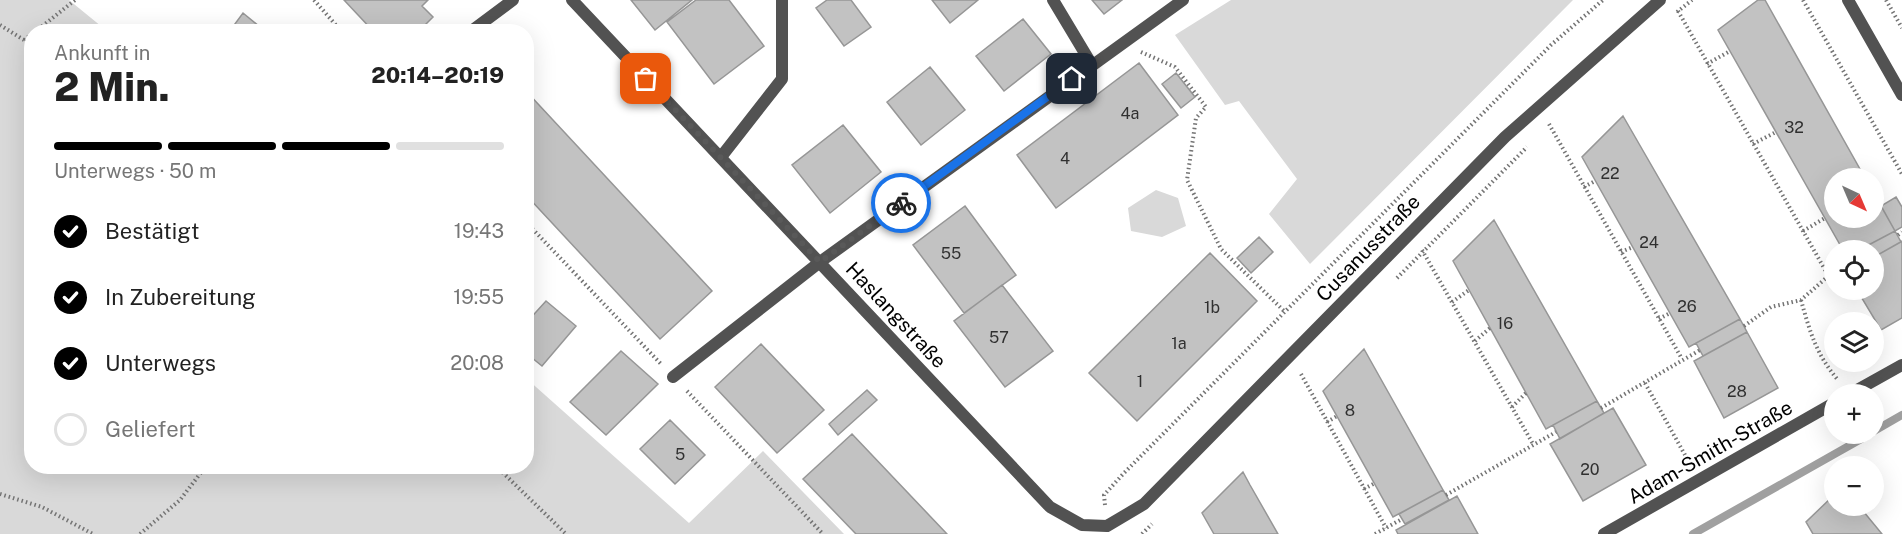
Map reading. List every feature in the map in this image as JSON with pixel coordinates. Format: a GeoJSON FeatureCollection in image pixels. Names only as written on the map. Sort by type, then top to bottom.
{"type":"FeatureCollection","features":[{"type":"Feature","properties":{"kind":"street"},"geometry":{"type":"LineString","coordinates":[[481,24],[513,0]]}},
{"type":"Feature","properties":{"kind":"street","name":"Haslangstraße"},"geometry":{"type":"LineString","coordinates":[[572,0],[1050,507],[1082,525],[1107,526]]}},
{"type":"Feature","properties":{"kind":"street"},"geometry":{"type":"LineString","coordinates":[[721,157],[782,79],[782,0]]}},
{"type":"Feature","properties":{"kind":"street"},"geometry":{"type":"LineString","coordinates":[[1053,0],[1092,65]]}},
{"type":"Feature","properties":{"kind":"street"},"geometry":{"type":"LineString","coordinates":[[673,377],[820,262],[1184,0]]}},
{"type":"Feature","properties":{"kind":"street","name":"Cusanusstraße"},"geometry":{"type":"LineString","coordinates":[[1107,526],[1144,504],[1505,137],[1660,0]]}},
{"type":"Feature","properties":{"kind":"street"},"geometry":{"type":"LineString","coordinates":[[1848,0],[1902,95]]}},
{"type":"Feature","properties":{"kind":"street"},"geometry":{"type":"LineString","coordinates":[[1861,384],[1902,365]]}},
{"type":"Feature","properties":{"kind":"street","name":"Adam-Smith-Straße"},"geometry":{"type":"LineString","coordinates":[[1604,534],[1824,409]]}},
{"type":"Feature","properties":{"kind":"path"},"geometry":{"type":"LineString","coordinates":[[44,24],[75,0]]}},
{"type":"Feature","properties":{"kind":"path"},"geometry":{"type":"LineString","coordinates":[[314,0],[335,24]]}},
{"type":"Feature","properties":{"kind":"path"},"geometry":{"type":"LineString","coordinates":[[1107,526],[1104,495],[1551,45],[1603,0]]}},
{"type":"Feature","properties":{"kind":"path"},"geometry":{"type":"LineString","coordinates":[[1669,18],[1692,0]]}},
{"type":"Feature","properties":{"kind":"path"},"geometry":{"type":"LineString","coordinates":[[1803,0],[1902,174]]}},
{"type":"Feature","properties":{"kind":"path"},"geometry":{"type":"LineString","coordinates":[[1886,0],[1902,28]]}},
{"type":"Feature","properties":{"kind":"path"},"geometry":{"type":"LineString","coordinates":[[1678,11],[1824,268]]}},
{"type":"Feature","properties":{"kind":"path"},"geometry":{"type":"LineString","coordinates":[[0,25],[24,40]]}},
{"type":"Feature","properties":{"kind":"path"},"geometry":{"type":"LineString","coordinates":[[1129,39],[1139,52],[1175,67],[1206,107],[1196,118],[1187,180],[1221,249],[1285,312]]}},
{"type":"Feature","properties":{"kind":"path"},"geometry":{"type":"LineString","coordinates":[[1707,64],[1730,51]]}},
{"type":"Feature","properties":{"kind":"path"},"geometry":{"type":"LineString","coordinates":[[1541,133],[1558,117]]}},
{"type":"Feature","properties":{"kind":"path"},"geometry":{"type":"LineString","coordinates":[[1549,124],[1682,359]]}},
{"type":"Feature","properties":{"kind":"path"},"geometry":{"type":"LineString","coordinates":[[1753,144],[1776,132]]}},
{"type":"Feature","properties":{"kind":"path"},"geometry":{"type":"LineString","coordinates":[[1391,285],[1533,141]]}},
{"type":"Feature","properties":{"kind":"path"},"geometry":{"type":"LineString","coordinates":[[1584,187],[1595,181]]}},
{"type":"Feature","properties":{"kind":"path"},"geometry":{"type":"LineString","coordinates":[[1803,231],[1824,219]]}},
{"type":"Feature","properties":{"kind":"path"},"geometry":{"type":"LineString","coordinates":[[1412,231],[1533,444]]}},
{"type":"Feature","properties":{"kind":"path"},"geometry":{"type":"LineString","coordinates":[[1621,252],[1633,247]]}},
{"type":"Feature","properties":{"kind":"path"},"geometry":{"type":"LineString","coordinates":[[1744,326],[1771,307],[1801,300],[1824,279]]}},
{"type":"Feature","properties":{"kind":"path"},"geometry":{"type":"LineString","coordinates":[[1452,302],[1469,290]]}},
{"type":"Feature","properties":{"kind":"path"},"geometry":{"type":"LineString","coordinates":[[1801,300],[1813,342],[1824,363],[1840,384]]}},
{"type":"Feature","properties":{"kind":"path"},"geometry":{"type":"LineString","coordinates":[[1659,319],[1670,313]]}},
{"type":"Feature","properties":{"kind":"path"},"geometry":{"type":"LineString","coordinates":[[1474,341],[1490,328]]}},
{"type":"Feature","properties":{"kind":"path"},"geometry":{"type":"LineString","coordinates":[[1601,408],[1700,350]]}},
{"type":"Feature","properties":{"kind":"path"},"geometry":{"type":"LineString","coordinates":[[1292,382],[1309,366]]}},
{"type":"Feature","properties":{"kind":"path"},"geometry":{"type":"LineString","coordinates":[[1301,374],[1386,528]]}},
{"type":"Feature","properties":{"kind":"path"},"geometry":{"type":"LineString","coordinates":[[1645,383],[1699,480]]}},
{"type":"Feature","properties":{"kind":"path"},"geometry":{"type":"LineString","coordinates":[[1512,407],[1526,393]]}},
{"type":"Feature","properties":{"kind":"path"},"geometry":{"type":"LineString","coordinates":[[1327,422],[1337,416]]}},
{"type":"Feature","properties":{"kind":"path"},"geometry":{"type":"LineString","coordinates":[[1446,495],[1556,432]]}},
{"type":"Feature","properties":{"kind":"path"},"geometry":{"type":"LineString","coordinates":[[140,534],[180,500],[200,474]]}},
{"type":"Feature","properties":{"kind":"path"},"geometry":{"type":"LineString","coordinates":[[504,474],[566,534]]}},
{"type":"Feature","properties":{"kind":"path"},"geometry":{"type":"LineString","coordinates":[[1364,489],[1375,483]]}},
{"type":"Feature","properties":{"kind":"path"},"geometry":{"type":"LineString","coordinates":[[0,494],[42,507],[93,534]]}},
{"type":"Feature","properties":{"kind":"path"},"geometry":{"type":"LineString","coordinates":[[1142,534],[1159,517]]}},
{"type":"Feature","properties":{"kind":"path"},"geometry":{"type":"LineString","coordinates":[[1375,534],[1402,519]]}},
{"type":"Feature","properties":{"kind":"shaded area"},"geometry":{"type":"Polygon","coordinates":[[[0,0],[69,0],[98,24],[24,24],[24,474],[534,474],[534,385],[689,523],[763,451],[844,534],[0,534],[0,0]]]}},
{"type":"Feature","properties":{"kind":"shaded area"},"geometry":{"type":"Polygon","coordinates":[[[1231,0],[1573,0],[1310,264],[1269,214],[1297,179],[1239,101],[1225,105],[1175,35],[1231,0]]]}},
{"type":"Feature","properties":{"kind":"shaded area"},"geometry":{"type":"Polygon","coordinates":[[[1156,190],[1178,198],[1186,226],[1162,237],[1131,231],[1128,208],[1156,190]]]}},
{"type":"Feature","properties":{"kind":"building"},"geometry":{"type":"Polygon","coordinates":[[[344,0],[428,0],[422,6],[433,17],[426,24],[366,24],[344,0]]]}},
{"type":"Feature","properties":{"kind":"building"},"geometry":{"type":"Polygon","coordinates":[[[631,0],[692,0],[655,30],[631,0]]]}},
{"type":"Feature","properties":{"kind":"building"},"geometry":{"type":"Polygon","coordinates":[[[696,0],[729,0],[764,46],[714,84],[667,22],[696,0]]]}},
{"type":"Feature","properties":{"kind":"building"},"geometry":{"type":"Polygon","coordinates":[[[827,0],[851,0],[871,27],[844,46],[816,8],[827,0]]]}},
{"type":"Feature","properties":{"kind":"building"},"geometry":{"type":"Polygon","coordinates":[[[932,0],[978,0],[950,23],[932,0]]]}},
{"type":"Feature","properties":{"kind":"building"},"geometry":{"type":"Polygon","coordinates":[[[1092,0],[1122,0],[1104,14],[1092,0]]]}},
{"type":"Feature","properties":{"kind":"building"},"geometry":{"type":"Polygon","coordinates":[[[1758,0],[1765,0],[1859,168],[1824,168],[1824,217],[1718,30],[1758,0]]]}},
{"type":"Feature","properties":{"kind":"building"},"geometry":{"type":"Polygon","coordinates":[[[243,13],[256,24],[235,24],[243,13]]]}},
{"type":"Feature","properties":{"kind":"building"},"geometry":{"type":"Polygon","coordinates":[[[1023,19],[1051,54],[1004,91],[976,56],[1023,19]]]}},
{"type":"Feature","properties":{"kind":"building"},"geometry":{"type":"Polygon","coordinates":[[[1139,63],[1178,115],[1056,208],[1017,155],[1139,63]]]}},
{"type":"Feature","properties":{"kind":"building"},"geometry":{"type":"Polygon","coordinates":[[[930,67],[965,110],[921,145],[887,102],[930,67]]]}},
{"type":"Feature","properties":{"kind":"building"},"geometry":{"type":"Polygon","coordinates":[[[1176,73],[1195,97],[1181,108],[1162,84],[1176,73]]]}},
{"type":"Feature","properties":{"kind":"building"},"geometry":{"type":"Polygon","coordinates":[[[534,100],[712,291],[660,339],[534,204],[534,100]]]}},
{"type":"Feature","properties":{"kind":"building"},"geometry":{"type":"Polygon","coordinates":[[[1623,116],[1740,319],[1689,347],[1582,157],[1623,116]]]}},
{"type":"Feature","properties":{"kind":"building"},"geometry":{"type":"Polygon","coordinates":[[[843,125],[881,172],[830,213],[792,165],[843,125]]]}},
{"type":"Feature","properties":{"kind":"building"},"geometry":{"type":"Polygon","coordinates":[[[1896,197],[1902,207],[1902,227],[1895,231],[1884,211],[1884,204],[1896,197]]]}},
{"type":"Feature","properties":{"kind":"building"},"geometry":{"type":"Polygon","coordinates":[[[965,206],[1016,275],[964,313],[913,245],[965,206]]]}},
{"type":"Feature","properties":{"kind":"building"},"geometry":{"type":"Polygon","coordinates":[[[1884,211],[1895,231],[1878,240],[1837,240],[1830,228],[1884,228],[1884,211]]]}},
{"type":"Feature","properties":{"kind":"building"},"geometry":{"type":"Polygon","coordinates":[[[1494,220],[1597,401],[1546,429],[1453,261],[1494,220]]]}},
{"type":"Feature","properties":{"kind":"building"},"geometry":{"type":"Polygon","coordinates":[[[1895,231],[1901,242],[1884,251],[1884,240],[1878,240],[1895,231]]]}},
{"type":"Feature","properties":{"kind":"building"},"geometry":{"type":"Polygon","coordinates":[[[1259,237],[1273,252],[1251,273],[1237,258],[1259,237]]]}},
{"type":"Feature","properties":{"kind":"building"},"geometry":{"type":"Polygon","coordinates":[[[1902,241],[1902,318],[1884,328],[1884,312],[1870,312],[1863,300],[1884,300],[1884,251],[1902,241]]]}},
{"type":"Feature","properties":{"kind":"building"},"geometry":{"type":"Polygon","coordinates":[[[1210,253],[1257,301],[1137,421],[1089,373],[1210,253]]]}},
{"type":"Feature","properties":{"kind":"building"},"geometry":{"type":"Polygon","coordinates":[[[1002,285],[1053,351],[1005,387],[954,321],[1002,285]]]}},
{"type":"Feature","properties":{"kind":"building"},"geometry":{"type":"Polygon","coordinates":[[[546,301],[576,326],[542,366],[534,360],[534,314],[546,301]]]}},
{"type":"Feature","properties":{"kind":"building"},"geometry":{"type":"Polygon","coordinates":[[[1740,319],[1747,332],[1703,356],[1696,343],[1740,319]]]}},
{"type":"Feature","properties":{"kind":"building"},"geometry":{"type":"Polygon","coordinates":[[[1747,332],[1778,388],[1724,418],[1694,361],[1747,332]]]}},
{"type":"Feature","properties":{"kind":"building"},"geometry":{"type":"Polygon","coordinates":[[[761,344],[824,410],[777,453],[715,387],[761,344]]]}},
{"type":"Feature","properties":{"kind":"building"},"geometry":{"type":"Polygon","coordinates":[[[1364,349],[1443,490],[1393,517],[1323,391],[1364,349]]]}},
{"type":"Feature","properties":{"kind":"building"},"geometry":{"type":"Polygon","coordinates":[[[621,351],[658,384],[606,435],[570,402],[621,351]]]}},
{"type":"Feature","properties":{"kind":"building"},"geometry":{"type":"Polygon","coordinates":[[[867,390],[877,400],[838,435],[829,424],[867,390]]]}},
{"type":"Feature","properties":{"kind":"building"},"geometry":{"type":"Polygon","coordinates":[[[1597,401],[1604,413],[1560,439],[1553,425],[1597,401]]]}},
{"type":"Feature","properties":{"kind":"building"},"geometry":{"type":"Polygon","coordinates":[[[1613,408],[1646,465],[1583,501],[1550,444],[1613,408]]]}},
{"type":"Feature","properties":{"kind":"building"},"geometry":{"type":"Polygon","coordinates":[[[670,420],[705,455],[675,484],[640,449],[670,420]]]}},
{"type":"Feature","properties":{"kind":"building"},"geometry":{"type":"Polygon","coordinates":[[[852,434],[947,534],[856,534],[803,479],[852,434]]]}},
{"type":"Feature","properties":{"kind":"building"},"geometry":{"type":"Polygon","coordinates":[[[1243,472],[1278,534],[1214,534],[1202,513],[1243,472]]]}},
{"type":"Feature","properties":{"kind":"building"},"geometry":{"type":"Polygon","coordinates":[[[1443,490],[1449,500],[1405,524],[1399,514],[1443,490]]]}},
{"type":"Feature","properties":{"kind":"building"},"geometry":{"type":"Polygon","coordinates":[[[1457,496],[1478,534],[1398,534],[1396,530],[1457,496]]]}},
{"type":"Feature","properties":{"kind":"building"},"geometry":{"type":"Polygon","coordinates":[[[1824,505],[1824,516],[1867,516],[1882,534],[1813,534],[1806,522],[1824,505]]]}},
{"type":"Feature","properties":{"kind":"waterway"},"geometry":{"type":"LineString","coordinates":[[1884,425],[1902,415]]}},
{"type":"Feature","properties":{"kind":"waterway"},"geometry":{"type":"LineString","coordinates":[[1693,534],[1852,444]]}},
{"type":"Feature","properties":{"kind":"way so far"},"geometry":{"type":"LineString","coordinates":[[646,79],[820,262],[901,203]]}},
{"type":"Feature","properties":{"kind":"route"},"geometry":{"type":"LineString","coordinates":[[901,203],[1072,79]]}}]}
